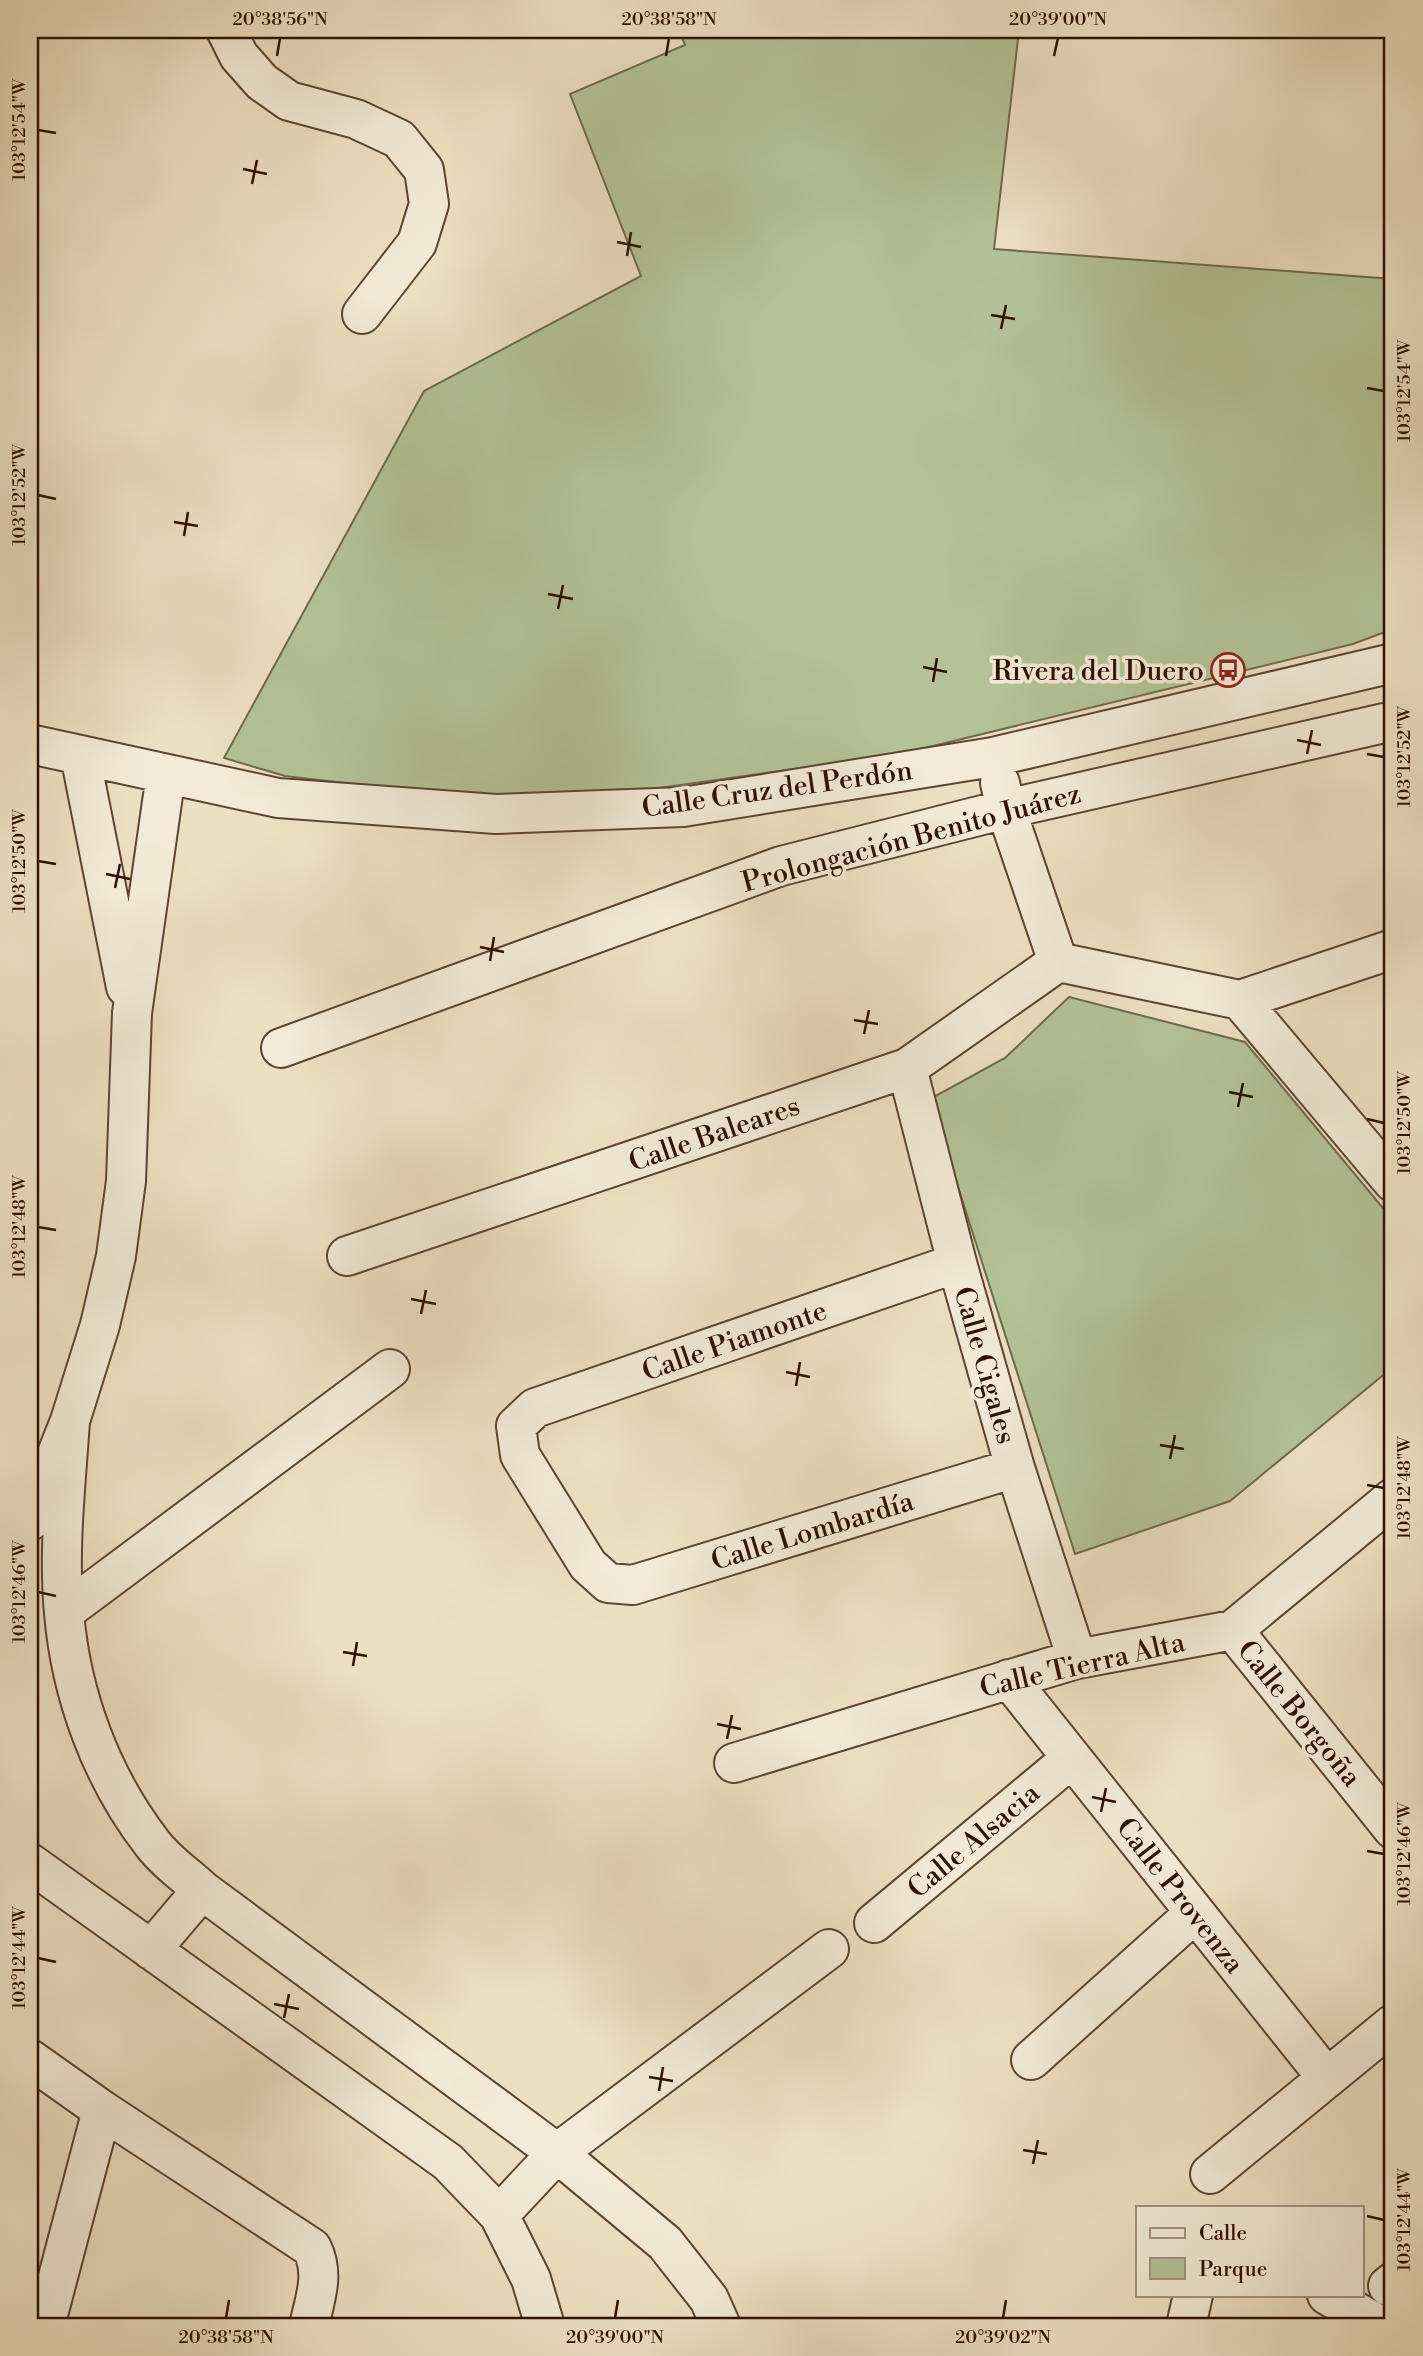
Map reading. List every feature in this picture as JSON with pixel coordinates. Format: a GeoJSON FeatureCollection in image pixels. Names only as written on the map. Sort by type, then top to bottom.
{"type":"FeatureCollection","features":[{"type":"Feature","properties":{"kind":"street"},"geometry":{"type":"LineString","coordinates":[[226,30],[239,56],[262,82],[289,101],[356,119],[399,139],[424,170],[429,204],[417,243],[362,314]]}},
{"type":"Feature","properties":{"kind":"street","name":"Calle Cruz del Perdón"},"geometry":{"type":"LineString","coordinates":[[30,744],[278,798],[496,814],[683,807],[993,757],[1393,663]]}},
{"type":"Feature","properties":{"kind":"street","name":"Prolongación Benito Juárez"},"geometry":{"type":"LineString","coordinates":[[281,1048],[781,866],[1006,809],[1393,721]]}},
{"type":"Feature","properties":{"kind":"street"},"geometry":{"type":"LineString","coordinates":[[80,755],[132,1013]]}},
{"type":"Feature","properties":{"kind":"street"},"geometry":{"type":"LineString","coordinates":[[993,757],[1006,809],[1058,962],[1240,1000],[1393,949]]}},
{"type":"Feature","properties":{"kind":"street"},"geometry":{"type":"LineString","coordinates":[[30,1521],[70,1421],[100,1325],[116,1256],[126,1181],[132,1013],[166,774]]}},
{"type":"Feature","properties":{"kind":"street","name":"Calle Baleares"},"geometry":{"type":"LineString","coordinates":[[347,1256],[907,1068],[1058,962]]}},
{"type":"Feature","properties":{"kind":"street"},"geometry":{"type":"LineString","coordinates":[[1240,1000],[1393,1182]]}},
{"type":"Feature","properties":{"kind":"street","name":"Calle Cigales"},"geometry":{"type":"LineString","coordinates":[[907,1068],[957,1263],[1015,1468],[1077,1659]]}},
{"type":"Feature","properties":{"kind":"street","name":"Calle Piamonte"},"geometry":{"type":"LineString","coordinates":[[608,1583],[588,1566],[520,1455],[516,1426],[535,1408],[957,1263]]}},
{"type":"Feature","properties":{"kind":"street"},"geometry":{"type":"LineString","coordinates":[[64,1612],[390,1369]]}},
{"type":"Feature","properties":{"kind":"street"},"geometry":{"type":"LineString","coordinates":[[70,1421],[63,1552],[64,1612],[72,1671],[90,1729],[115,1788],[153,1845],[202,1890],[557,2153],[665,2244],[709,2299],[721,2326]]}},
{"type":"Feature","properties":{"kind":"street","name":"Calle Lombardía"},"geometry":{"type":"LineString","coordinates":[[608,1583],[632,1585],[1015,1468]]}},
{"type":"Feature","properties":{"kind":"street","name":"Calle Tierra Alta"},"geometry":{"type":"LineString","coordinates":[[734,1763],[1077,1659],[1233,1630],[1393,1499]]}},
{"type":"Feature","properties":{"kind":"street","name":"Calle Borgoña"},"geometry":{"type":"LineString","coordinates":[[1233,1630],[1393,1829]]}},
{"type":"Feature","properties":{"kind":"street","name":"Calle Provenza"},"geometry":{"type":"LineString","coordinates":[[1009,1679],[1327,2078]]}},
{"type":"Feature","properties":{"kind":"street","name":"Calle Alsacia"},"geometry":{"type":"LineString","coordinates":[[874,1923],[1072,1758]]}},
{"type":"Feature","properties":{"kind":"street"},"geometry":{"type":"LineString","coordinates":[[30,1863],[448,2162],[499,2215],[531,2279],[545,2326]]}},
{"type":"Feature","properties":{"kind":"street"},"geometry":{"type":"LineString","coordinates":[[151,1950],[202,1890]]}},
{"type":"Feature","properties":{"kind":"street"},"geometry":{"type":"LineString","coordinates":[[1031,2060],[1195,1913]]}},
{"type":"Feature","properties":{"kind":"street"},"geometry":{"type":"LineString","coordinates":[[499,2215],[557,2153],[829,1949]]}},
{"type":"Feature","properties":{"kind":"street"},"geometry":{"type":"LineString","coordinates":[[1210,2174],[1393,2024]]}},
{"type":"Feature","properties":{"kind":"street"},"geometry":{"type":"LineString","coordinates":[[30,2059],[102,2110],[312,2248],[318,2262],[320,2278],[309,2326]]}},
{"type":"Feature","properties":{"kind":"street"},"geometry":{"type":"LineString","coordinates":[[45,2326],[102,2110]]}},
{"type":"Feature","properties":{"kind":"street"},"geometry":{"type":"LineString","coordinates":[[1186,2326],[1193,2296]]}},
{"type":"Feature","properties":{"kind":"street"},"geometry":{"type":"LineString","coordinates":[[1329,2296],[1381,2326]]}},
{"type":"Feature","properties":{"kind":"green space"},"geometry":{"type":"Polygon","coordinates":[[[679,30],[1019,30],[994,249],[1393,279],[1393,629],[1353,644],[900,754],[631,792],[471,798],[285,776],[224,758],[424,391],[641,276],[570,94],[685,45],[679,30]]]}},
{"type":"Feature","properties":{"kind":"green space"},"geometry":{"type":"Polygon","coordinates":[[[1069,997],[1245,1042],[1393,1220],[1393,1367],[1230,1501],[1075,1554],[930,1099],[1005,1058],[1069,997]]]}},
{"type":"Feature","properties":{"kind":"place","name":"Rivera del Duero"},"geometry":{"type":"Point","coordinates":[1228,670]}}]}
